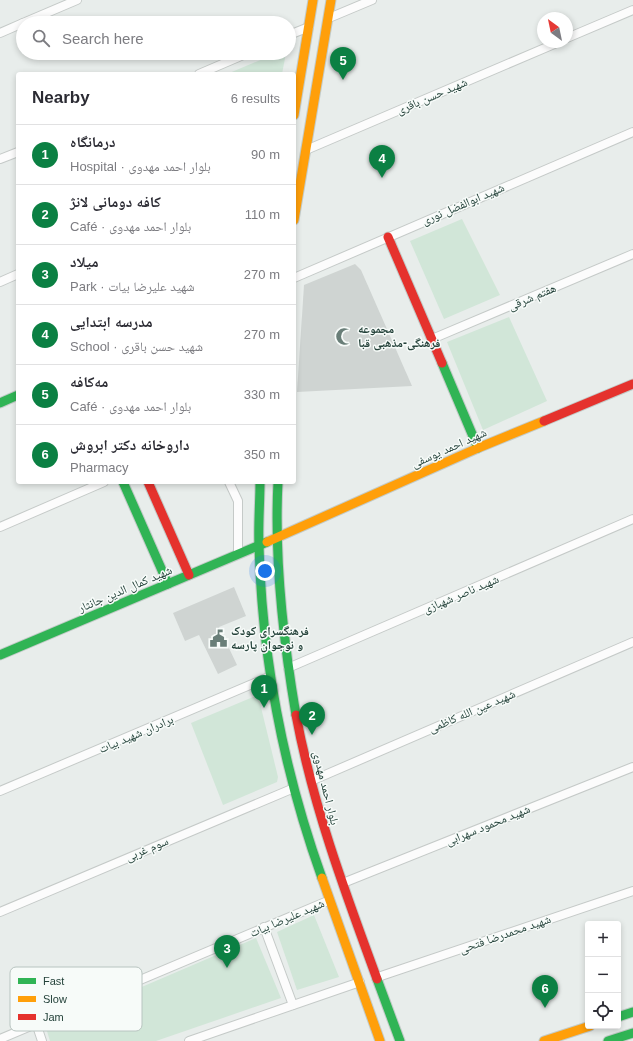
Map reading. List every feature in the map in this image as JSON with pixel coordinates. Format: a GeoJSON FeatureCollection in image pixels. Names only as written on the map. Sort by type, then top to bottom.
{"type":"FeatureCollection","features":[{"type":"Feature","properties":{"kind":"main road"},"geometry":{"type":"LineString","coordinates":[[296,103],[313,0]]}},
{"type":"Feature","properties":{"kind":"main road"},"geometry":{"type":"LineString","coordinates":[[296,208],[332,0]]}},
{"type":"Feature","properties":{"kind":"main road"},"geometry":{"type":"LineString","coordinates":[[388,237],[478,448]]}},
{"type":"Feature","properties":{"kind":"main road","name":"شهید احمد یوسفی"},"geometry":{"type":"LineString","coordinates":[[259,545],[478,448],[633,384]]}},
{"type":"Feature","properties":{"kind":"main road"},"geometry":{"type":"LineString","coordinates":[[0,403],[16,396]]}},
{"type":"Feature","properties":{"kind":"main road"},"geometry":{"type":"LineString","coordinates":[[124,484],[168,584]]}},
{"type":"Feature","properties":{"kind":"main road"},"geometry":{"type":"LineString","coordinates":[[149,484],[189,575]]}},
{"type":"Feature","properties":{"kind":"main road"},"geometry":{"type":"LineString","coordinates":[[260,484],[259,545],[271,676],[294,788],[309,841],[380,1041]]}},
{"type":"Feature","properties":{"kind":"main road","name":"بلوار احمد مهدوی"},"geometry":{"type":"LineString","coordinates":[[278,484],[277,538],[281,610],[288,668],[299,728],[326,836],[400,1041]]}},
{"type":"Feature","properties":{"kind":"main road","name":"شهید کمال الدین جانثار"},"geometry":{"type":"LineString","coordinates":[[0,655],[259,545]]}},
{"type":"Feature","properties":{"kind":"main road"},"geometry":{"type":"LineString","coordinates":[[294,788],[311,780]]}},
{"type":"Feature","properties":{"kind":"main road"},"geometry":{"type":"LineString","coordinates":[[621,1016],[633,1012]]}},
{"type":"Feature","properties":{"kind":"main road"},"geometry":{"type":"LineString","coordinates":[[544,1041],[585,1028]]}},
{"type":"Feature","properties":{"kind":"main road"},"geometry":{"type":"LineString","coordinates":[[608,1041],[633,1033]]}},
{"type":"Feature","properties":{"kind":"street"},"geometry":{"type":"LineString","coordinates":[[39,16],[77,0]]}},
{"type":"Feature","properties":{"kind":"street"},"geometry":{"type":"LineString","coordinates":[[329,18],[372,0]]}},
{"type":"Feature","properties":{"kind":"street"},"geometry":{"type":"LineString","coordinates":[[573,35],[633,10]]}},
{"type":"Feature","properties":{"kind":"street"},"geometry":{"type":"LineString","coordinates":[[0,33],[16,26]]}},
{"type":"Feature","properties":{"kind":"street"},"geometry":{"type":"LineString","coordinates":[[296,33],[309,27]]}},
{"type":"Feature","properties":{"kind":"street","name":"شهید حسن باقری"},"geometry":{"type":"LineString","coordinates":[[306,150],[544,48]]}},
{"type":"Feature","properties":{"kind":"street"},"geometry":{"type":"LineString","coordinates":[[204,72],[232,60]]}},
{"type":"Feature","properties":{"kind":"street","name":"شهید ابوالفضل نوری"},"geometry":{"type":"LineString","coordinates":[[296,277],[633,132]]}},
{"type":"Feature","properties":{"kind":"street"},"geometry":{"type":"LineString","coordinates":[[0,159],[16,153]]}},
{"type":"Feature","properties":{"kind":"street","name":"هفتم شرقی"},"geometry":{"type":"LineString","coordinates":[[432,339],[633,254]]}},
{"type":"Feature","properties":{"kind":"street"},"geometry":{"type":"LineString","coordinates":[[0,282],[16,275]]}},
{"type":"Feature","properties":{"kind":"street"},"geometry":{"type":"LineString","coordinates":[[0,526],[99,484]]}},
{"type":"Feature","properties":{"kind":"street"},"geometry":{"type":"LineString","coordinates":[[230,484],[238,501],[238,554]]}},
{"type":"Feature","properties":{"kind":"street","name":"شهید ناصر شهبازی"},"geometry":{"type":"LineString","coordinates":[[288,668],[633,519]]}},
{"type":"Feature","properties":{"kind":"street","name":"شهید عین الله کاظمی"},"geometry":{"type":"LineString","coordinates":[[311,780],[633,642]]}},
{"type":"Feature","properties":{"kind":"street","name":"برادران شهید بیات"},"geometry":{"type":"LineString","coordinates":[[0,791],[271,676]]}},
{"type":"Feature","properties":{"kind":"street","name":"شهید محمود سهرابی"},"geometry":{"type":"LineString","coordinates":[[343,883],[633,767]]}},
{"type":"Feature","properties":{"kind":"street","name":"سوم غربی"},"geometry":{"type":"LineString","coordinates":[[0,912],[294,788]]}},
{"type":"Feature","properties":{"kind":"street","name":"شهید محمدرضا فتحی"},"geometry":{"type":"LineString","coordinates":[[378,977],[633,891]]}},
{"type":"Feature","properties":{"kind":"street","name":"شهید علیرضا بیات"},"geometry":{"type":"LineString","coordinates":[[142,978],[330,900]]}},
{"type":"Feature","properties":{"kind":"street"},"geometry":{"type":"LineString","coordinates":[[264,927],[293,1005]]}},
{"type":"Feature","properties":{"kind":"street"},"geometry":{"type":"LineString","coordinates":[[189,1041],[360,982]]}},
{"type":"Feature","properties":{"kind":"street","name":"شهید علیرضا بیات"},"geometry":{"type":"LineString","coordinates":[[0,1039],[18,1031]]}},
{"type":"Feature","properties":{"kind":"street"},"geometry":{"type":"LineString","coordinates":[[39,1031],[42,1041]]}},
{"type":"Feature","properties":{"kind":"green space"},"geometry":{"type":"Polygon","coordinates":[[[260,60],[285,60],[282,72],[232,72],[260,60]]]}},
{"type":"Feature","properties":{"kind":"green space"},"geometry":{"type":"Polygon","coordinates":[[[462,219],[500,295],[444,319],[410,241],[462,219]]]}},
{"type":"Feature","properties":{"kind":"green space"},"geometry":{"type":"Polygon","coordinates":[[[509,317],[547,401],[483,430],[447,342],[509,317]]]}},
{"type":"Feature","properties":{"kind":"green space"},"geometry":{"type":"Polygon","coordinates":[[[258,695],[278,777],[277,782],[223,805],[191,723],[258,695]]]}},
{"type":"Feature","properties":{"kind":"green space"},"geometry":{"type":"Polygon","coordinates":[[[314,915],[339,977],[297,990],[277,932],[314,915]]]}},
{"type":"Feature","properties":{"kind":"green space"},"geometry":{"type":"Polygon","coordinates":[[[256,938],[281,998],[156,1041],[50,1041],[47,1031],[142,1031],[142,987],[256,938]]]}},
{"type":"Feature","properties":{"kind":"building","name":"مجموعه فرهنگی-مذهبی قبا"},"geometry":{"type":"Polygon","coordinates":[[[355,264],[361,270],[412,386],[297,392],[304,285],[355,264]]]}},
{"type":"Feature","properties":{"kind":"building"},"geometry":{"type":"Polygon","coordinates":[[[234,587],[246,616],[219,627],[237,665],[218,674],[199,635],[185,641],[173,613],[234,587]]]}},
{"type":"Feature","properties":{"kind":"traffic: fast"},"geometry":{"type":"LineString","coordinates":[[442,363],[478,448]]}},
{"type":"Feature","properties":{"kind":"traffic: fast"},"geometry":{"type":"LineString","coordinates":[[0,403],[16,396]]}},
{"type":"Feature","properties":{"kind":"traffic: fast"},"geometry":{"type":"LineString","coordinates":[[124,484],[168,584]]}},
{"type":"Feature","properties":{"kind":"traffic: fast"},"geometry":{"type":"LineString","coordinates":[[260,484],[259,538],[261,588],[270,672],[286,756],[322,878]]}},
{"type":"Feature","properties":{"kind":"traffic: fast"},"geometry":{"type":"LineString","coordinates":[[278,484],[277,541],[281,599],[287,658],[296,715]]}},
{"type":"Feature","properties":{"kind":"traffic: fast"},"geometry":{"type":"LineString","coordinates":[[0,655],[267,542]]}},
{"type":"Feature","properties":{"kind":"traffic: fast"},"geometry":{"type":"LineString","coordinates":[[377,979],[400,1041]]}},
{"type":"Feature","properties":{"kind":"traffic: fast"},"geometry":{"type":"LineString","coordinates":[[621,1016],[633,1012]]}},
{"type":"Feature","properties":{"kind":"traffic: fast"},"geometry":{"type":"LineString","coordinates":[[608,1041],[633,1033]]}},
{"type":"Feature","properties":{"kind":"traffic: slow"},"geometry":{"type":"LineString","coordinates":[[296,103],[313,0]]}},
{"type":"Feature","properties":{"kind":"traffic: slow"},"geometry":{"type":"LineString","coordinates":[[296,208],[331,0]]}},
{"type":"Feature","properties":{"kind":"traffic: slow"},"geometry":{"type":"LineString","coordinates":[[267,542],[478,448],[544,421]]}},
{"type":"Feature","properties":{"kind":"traffic: slow"},"geometry":{"type":"LineString","coordinates":[[322,878],[380,1041]]}},
{"type":"Feature","properties":{"kind":"traffic: slow"},"geometry":{"type":"LineString","coordinates":[[544,1041],[585,1028]]}},
{"type":"Feature","properties":{"kind":"traffic: jam"},"geometry":{"type":"LineString","coordinates":[[388,237],[442,363]]}},
{"type":"Feature","properties":{"kind":"traffic: jam"},"geometry":{"type":"LineString","coordinates":[[544,421],[633,384]]}},
{"type":"Feature","properties":{"kind":"traffic: jam"},"geometry":{"type":"LineString","coordinates":[[149,484],[189,575]]}},
{"type":"Feature","properties":{"kind":"traffic: jam"},"geometry":{"type":"LineString","coordinates":[[296,715],[311,782],[321,816],[342,881],[377,979]]}},
{"type":"Feature","properties":{"kind":"place","name":"مه‌کافه"},"geometry":{"type":"Point","coordinates":[343,80]}},
{"type":"Feature","properties":{"kind":"place","name":"مدرسه ابتدایی"},"geometry":{"type":"Point","coordinates":[382,178]}},
{"type":"Feature","properties":{"kind":"place","name":"مجموعه فرهنگی-مذهبی قبا"},"geometry":{"type":"Point","coordinates":[345,336]}},
{"type":"Feature","properties":{"kind":"place","name":"فرهنگسرای کودک و نوجوان پارسه"},"geometry":{"type":"Point","coordinates":[218,638]}},
{"type":"Feature","properties":{"kind":"place","name":"درمانگاه"},"geometry":{"type":"Point","coordinates":[264,708]}},
{"type":"Feature","properties":{"kind":"place","name":"کافه دومانی لانژ"},"geometry":{"type":"Point","coordinates":[312,735]}},
{"type":"Feature","properties":{"kind":"place","name":"میلاد"},"geometry":{"type":"Point","coordinates":[227,968]}},
{"type":"Feature","properties":{"kind":"place","name":"داروخانه دکتر ابروش"},"geometry":{"type":"Point","coordinates":[545,1008]}}]}
